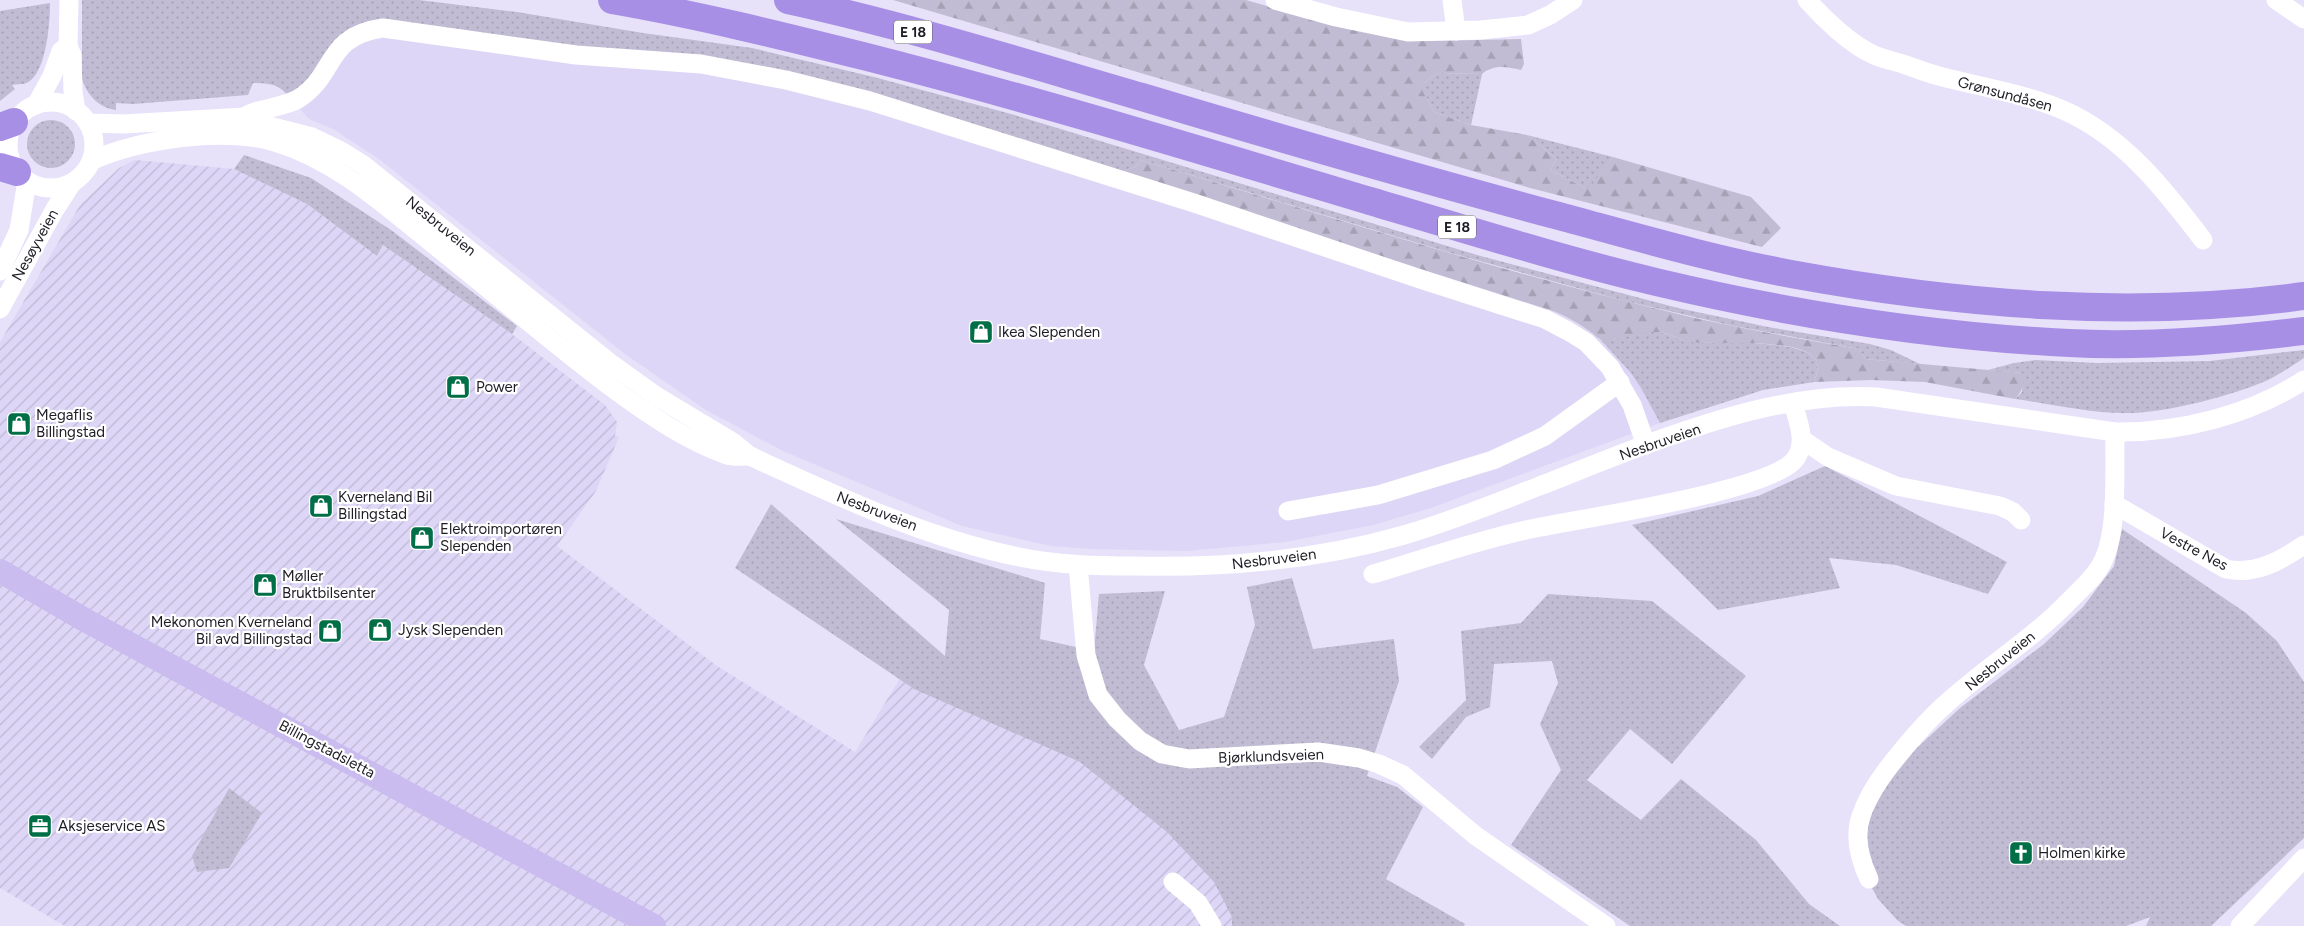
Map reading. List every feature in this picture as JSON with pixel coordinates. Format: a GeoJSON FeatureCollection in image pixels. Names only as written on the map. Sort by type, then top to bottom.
{"type":"FeatureCollection","features":[{"type":"Feature","properties":{"kind":"highway","name":"E 18"},"geometry":{"type":"LineString","coordinates":[[612,0],[715,20],[912,68],[1000,92],[1445,223],[1645,279],[1770,305],[1892,327],[2073,343],[2172,342],[2304,331]]}},
{"type":"Feature","properties":{"kind":"highway","name":"E 18"},"geometry":{"type":"LineString","coordinates":[[794,1],[1024,62],[1477,194],[1666,245],[1787,273],[1908,293],[1990,302],[2072,307],[2172,307],[2304,296]]}},
{"type":"Feature","properties":{"kind":"main road","name":"Billingstadsletta"},"geometry":{"type":"LineString","coordinates":[[0,571],[85,620],[654,926]]}},
{"type":"Feature","properties":{"kind":"main road","name":"Billingstadsletta"},"geometry":{"type":"LineString","coordinates":[[0,590],[625,926]]}},
{"type":"Feature","properties":{"kind":"street"},"geometry":{"type":"LineString","coordinates":[[69,0],[68,46],[72,55],[79,109],[94,147],[91,161],[84,174],[72,183],[58,188],[43,188],[15,174],[8,148],[9,134],[7,125],[36,105],[57,103],[79,109]]}},
{"type":"Feature","properties":{"kind":"street"},"geometry":{"type":"LineString","coordinates":[[1276,0],[1336,17],[1408,32],[1456,31],[1528,25],[1550,15],[1573,0]]}},
{"type":"Feature","properties":{"kind":"street"},"geometry":{"type":"LineString","coordinates":[[1452,0],[1456,31]]}},
{"type":"Feature","properties":{"kind":"street","name":"Grønsundåsen"},"geometry":{"type":"LineString","coordinates":[[1807,0],[1854,43],[1873,55],[1937,76],[2024,96],[2064,111],[2095,129],[2121,147],[2146,171],[2173,200],[2203,240]]}},
{"type":"Feature","properties":{"kind":"street"},"geometry":{"type":"LineString","coordinates":[[2276,0],[2304,19]]}},
{"type":"Feature","properties":{"kind":"street"},"geometry":{"type":"LineString","coordinates":[[245,117],[249,113],[279,107],[300,98],[315,83],[342,44],[362,32],[383,28],[576,55],[701,64],[767,76],[870,102],[1013,146],[1194,203],[1545,319],[1586,342],[1610,367],[1632,405],[1646,445]]}},
{"type":"Feature","properties":{"kind":"street"},"geometry":{"type":"LineString","coordinates":[[36,105],[46,89],[61,51],[68,46]]}},
{"type":"Feature","properties":{"kind":"street","name":"Nesbruveien"},"geometry":{"type":"LineString","coordinates":[[79,109],[117,124],[245,117],[250,121],[312,137],[332,146],[362,164],[617,369],[672,406],[734,443],[750,456],[875,512],[951,539],[1019,557],[1078,565],[1179,567],[1317,555],[1417,531],[1646,445],[1739,416],[1793,403],[1849,397],[1876,398],[2115,432],[2140,431],[2214,419],[2278,395],[2304,380]]}},
{"type":"Feature","properties":{"kind":"street","name":"Nesbruveien"},"geometry":{"type":"LineString","coordinates":[[91,161],[112,152],[135,146],[201,137],[237,137],[266,140],[310,156],[338,171],[396,214],[578,362],[645,412],[728,455],[750,456]]}},
{"type":"Feature","properties":{"kind":"street","name":"Nesøyveien"},"geometry":{"type":"LineString","coordinates":[[0,272],[19,230],[15,174]]}},
{"type":"Feature","properties":{"kind":"street","name":"Nesøyveien"},"geometry":{"type":"LineString","coordinates":[[0,309],[55,209],[72,183]]}},
{"type":"Feature","properties":{"kind":"street"},"geometry":{"type":"LineString","coordinates":[[1288,511],[1378,495],[1459,472],[1493,460],[1545,436],[1620,382]]}},
{"type":"Feature","properties":{"kind":"street"},"geometry":{"type":"LineString","coordinates":[[1373,574],[1525,530],[1730,490],[1780,470],[1796,459],[1803,440],[1793,403]]}},
{"type":"Feature","properties":{"kind":"street","name":"Nesbruveien"},"geometry":{"type":"LineString","coordinates":[[1868,879],[1861,863],[1858,845],[1860,818],[1877,785],[1910,740],[1934,714],[2048,622],[2094,575],[2102,564],[2108,549],[2114,504],[2115,432]]}},
{"type":"Feature","properties":{"kind":"street"},"geometry":{"type":"LineString","coordinates":[[1803,440],[1828,456],[1896,486],[2000,506],[2013,512],[2021,520]]}},
{"type":"Feature","properties":{"kind":"street","name":"Vestre Nes"},"geometry":{"type":"LineString","coordinates":[[2114,504],[2211,562],[2238,572],[2256,570],[2280,560],[2304,545]]}},
{"type":"Feature","properties":{"kind":"street","name":"Bjørklundsveien"},"geometry":{"type":"LineString","coordinates":[[1078,565],[1086,655],[1098,695],[1117,719],[1140,741],[1162,754],[1189,759],[1318,752],[1359,758],[1379,764],[1403,775],[1476,836],[1606,926]]}},
{"type":"Feature","properties":{"kind":"street"},"geometry":{"type":"LineString","coordinates":[[2240,926],[2304,858]]}},
{"type":"Feature","properties":{"kind":"street"},"geometry":{"type":"LineString","coordinates":[[1173,882],[1198,903],[1212,926]]}},
{"type":"Feature","properties":{"kind":"shaded area"},"geometry":{"type":"Polygon","coordinates":[[[352,29],[676,54],[1471,286],[1556,312],[1600,339],[1631,373],[1660,423],[1431,508],[1373,525],[1285,542],[1186,551],[1091,549],[1051,546],[962,526],[783,451],[706,410],[625,354],[379,159],[333,129],[309,119],[288,96],[329,47],[352,29]]]}},
{"type":"Feature","properties":{"kind":"shaded area"},"geometry":{"type":"Polygon","coordinates":[[[135,160],[234,169],[307,204],[377,256],[383,244],[512,334],[605,405],[617,422],[615,436],[619,437],[596,491],[557,546],[717,666],[855,752],[907,667],[1062,742],[1332,926],[65,926],[0,888],[0,342],[80,205],[119,168],[135,160]]]}},
{"type":"Feature","properties":{"kind":"green space"},"geometry":{"type":"Polygon","coordinates":[[[82,0],[419,0],[517,12],[643,33],[752,48],[874,77],[1011,114],[1477,255],[1678,308],[1768,327],[1870,344],[1891,350],[1920,364],[1865,359],[1859,349],[1729,325],[1621,300],[1451,253],[1141,160],[1135,167],[1119,173],[926,109],[586,50],[463,32],[336,40],[329,47],[310,79],[288,96],[277,86],[253,83],[248,95],[133,104],[116,103],[116,110],[110,109],[99,104],[90,95],[82,79],[82,0]]]}},
{"type":"Feature","properties":{"kind":"green space"},"geometry":{"type":"Polygon","coordinates":[[[893,0],[1246,0],[1344,28],[1429,41],[1521,39],[1524,64],[1521,70],[1501,67],[1491,69],[1482,74],[1437,73],[1422,84],[1422,90],[1434,112],[1471,125],[1527,135],[1557,159],[1550,170],[1585,188],[1591,186],[1613,157],[1751,197],[1781,228],[1762,247],[1530,188],[893,0]]]}},
{"type":"Feature","properties":{"kind":"green space"},"geometry":{"type":"Polygon","coordinates":[[[50,3],[46,48],[38,71],[32,80],[24,84],[12,85],[15,89],[0,101],[0,11],[50,3]]]}},
{"type":"Feature","properties":{"kind":"green space"},"geometry":{"type":"Polygon","coordinates":[[[1437,73],[1482,74],[1471,125],[1434,112],[1422,90],[1422,84],[1437,73]]]}},
{"type":"Feature","properties":{"kind":"green space"},"geometry":{"type":"Polygon","coordinates":[[[51,120],[60,122],[68,127],[73,135],[75,144],[73,153],[68,161],[60,166],[51,168],[42,166],[34,161],[29,153],[27,144],[29,135],[34,127],[42,122],[51,120]]]}},
{"type":"Feature","properties":{"kind":"green space"},"geometry":{"type":"Polygon","coordinates":[[[1527,135],[1613,157],[1591,187],[1585,188],[1550,170],[1557,159],[1527,135]]]}},
{"type":"Feature","properties":{"kind":"green space"},"geometry":{"type":"Polygon","coordinates":[[[244,155],[311,178],[391,230],[517,326],[512,334],[383,245],[377,256],[307,204],[234,169],[244,155]]]}},
{"type":"Feature","properties":{"kind":"green space"},"geometry":{"type":"Polygon","coordinates":[[[1141,160],[1406,240],[1607,296],[1720,323],[1859,349],[1865,359],[2023,373],[2023,387],[2015,399],[1925,382],[1871,380],[1814,382],[1818,369],[1816,360],[1808,352],[1794,348],[1777,345],[1690,342],[1658,332],[1615,339],[1600,339],[1579,324],[1556,312],[1119,173],[1135,167],[1141,160]]]}},
{"type":"Feature","properties":{"kind":"green space"},"geometry":{"type":"Polygon","coordinates":[[[1640,332],[1660,332],[1693,342],[1759,343],[1795,348],[1808,353],[1816,360],[1818,365],[1817,371],[1814,382],[1763,390],[1660,423],[1631,373],[1600,339],[1613,339],[1640,332]]]}},
{"type":"Feature","properties":{"kind":"green space"},"geometry":{"type":"Polygon","coordinates":[[[2304,350],[2304,358],[2272,378],[2253,386],[2181,406],[2146,412],[2116,413],[2015,399],[2022,392],[2023,373],[1988,370],[2035,360],[2097,363],[2210,361],[2304,350]]]}},
{"type":"Feature","properties":{"kind":"green space"},"geometry":{"type":"Polygon","coordinates":[[[1825,466],[2007,562],[1988,594],[1896,565],[1829,558],[1840,588],[1718,610],[1632,525],[1758,496],[1825,466]]]}},
{"type":"Feature","properties":{"kind":"green space"},"geometry":{"type":"Polygon","coordinates":[[[771,504],[945,656],[949,610],[836,519],[1045,583],[1040,639],[1094,651],[1099,594],[1165,591],[1144,665],[1179,730],[1224,717],[1255,625],[1247,587],[1292,578],[1313,649],[1394,639],[1399,681],[1367,776],[1397,787],[1423,807],[1386,879],[1465,924],[1464,926],[1232,926],[1232,917],[1214,882],[1167,832],[1080,762],[914,689],[735,568],[771,504]]]}},
{"type":"Feature","properties":{"kind":"green space"},"geometry":{"type":"Polygon","coordinates":[[[2122,529],[2246,613],[2277,641],[2304,682],[2304,838],[2211,926],[2146,926],[2150,917],[2126,926],[1906,926],[1897,920],[1878,899],[1862,870],[1865,819],[1891,772],[1960,708],[2044,644],[2083,607],[2114,566],[2122,529]]]}},
{"type":"Feature","properties":{"kind":"green space"},"geometry":{"type":"Polygon","coordinates":[[[1548,594],[1652,601],[1746,676],[1672,764],[1630,729],[1587,780],[1641,820],[1681,779],[1756,840],[1809,904],[1840,926],[1630,926],[1511,845],[1561,770],[1540,724],[1558,683],[1552,661],[1494,664],[1490,707],[1466,717],[1432,759],[1419,747],[1466,700],[1461,631],[1521,623],[1548,594]]]}},
{"type":"Feature","properties":{"kind":"green space"},"geometry":{"type":"Polygon","coordinates":[[[229,788],[262,813],[229,868],[197,872],[192,856],[229,788]]]}},
{"type":"Feature","properties":{"kind":"place","name":"Ikea Slependen"},"geometry":{"type":"Point","coordinates":[981,332]}},
{"type":"Feature","properties":{"kind":"place","name":"Power"},"geometry":{"type":"Point","coordinates":[458,387]}},
{"type":"Feature","properties":{"kind":"place","name":"Megaflis Billingstad"},"geometry":{"type":"Point","coordinates":[19,424]}},
{"type":"Feature","properties":{"kind":"place","name":"Kverneland Bil Billingstad"},"geometry":{"type":"Point","coordinates":[321,506]}},
{"type":"Feature","properties":{"kind":"place","name":"Elektroimportøren Slependen"},"geometry":{"type":"Point","coordinates":[422,538]}},
{"type":"Feature","properties":{"kind":"place","name":"Møller Bruktbilsenter"},"geometry":{"type":"Point","coordinates":[265,585]}},
{"type":"Feature","properties":{"kind":"place","name":"Jysk Slependen"},"geometry":{"type":"Point","coordinates":[380,630]}},
{"type":"Feature","properties":{"kind":"place","name":"Mekonomen Kverneland Bil avd Billingstad"},"geometry":{"type":"Point","coordinates":[330,631]}},
{"type":"Feature","properties":{"kind":"place","name":"Aksjeservice AS"},"geometry":{"type":"Point","coordinates":[40,826]}},
{"type":"Feature","properties":{"kind":"place","name":"Holmen kirke"},"geometry":{"type":"Point","coordinates":[2021,853]}}]}
